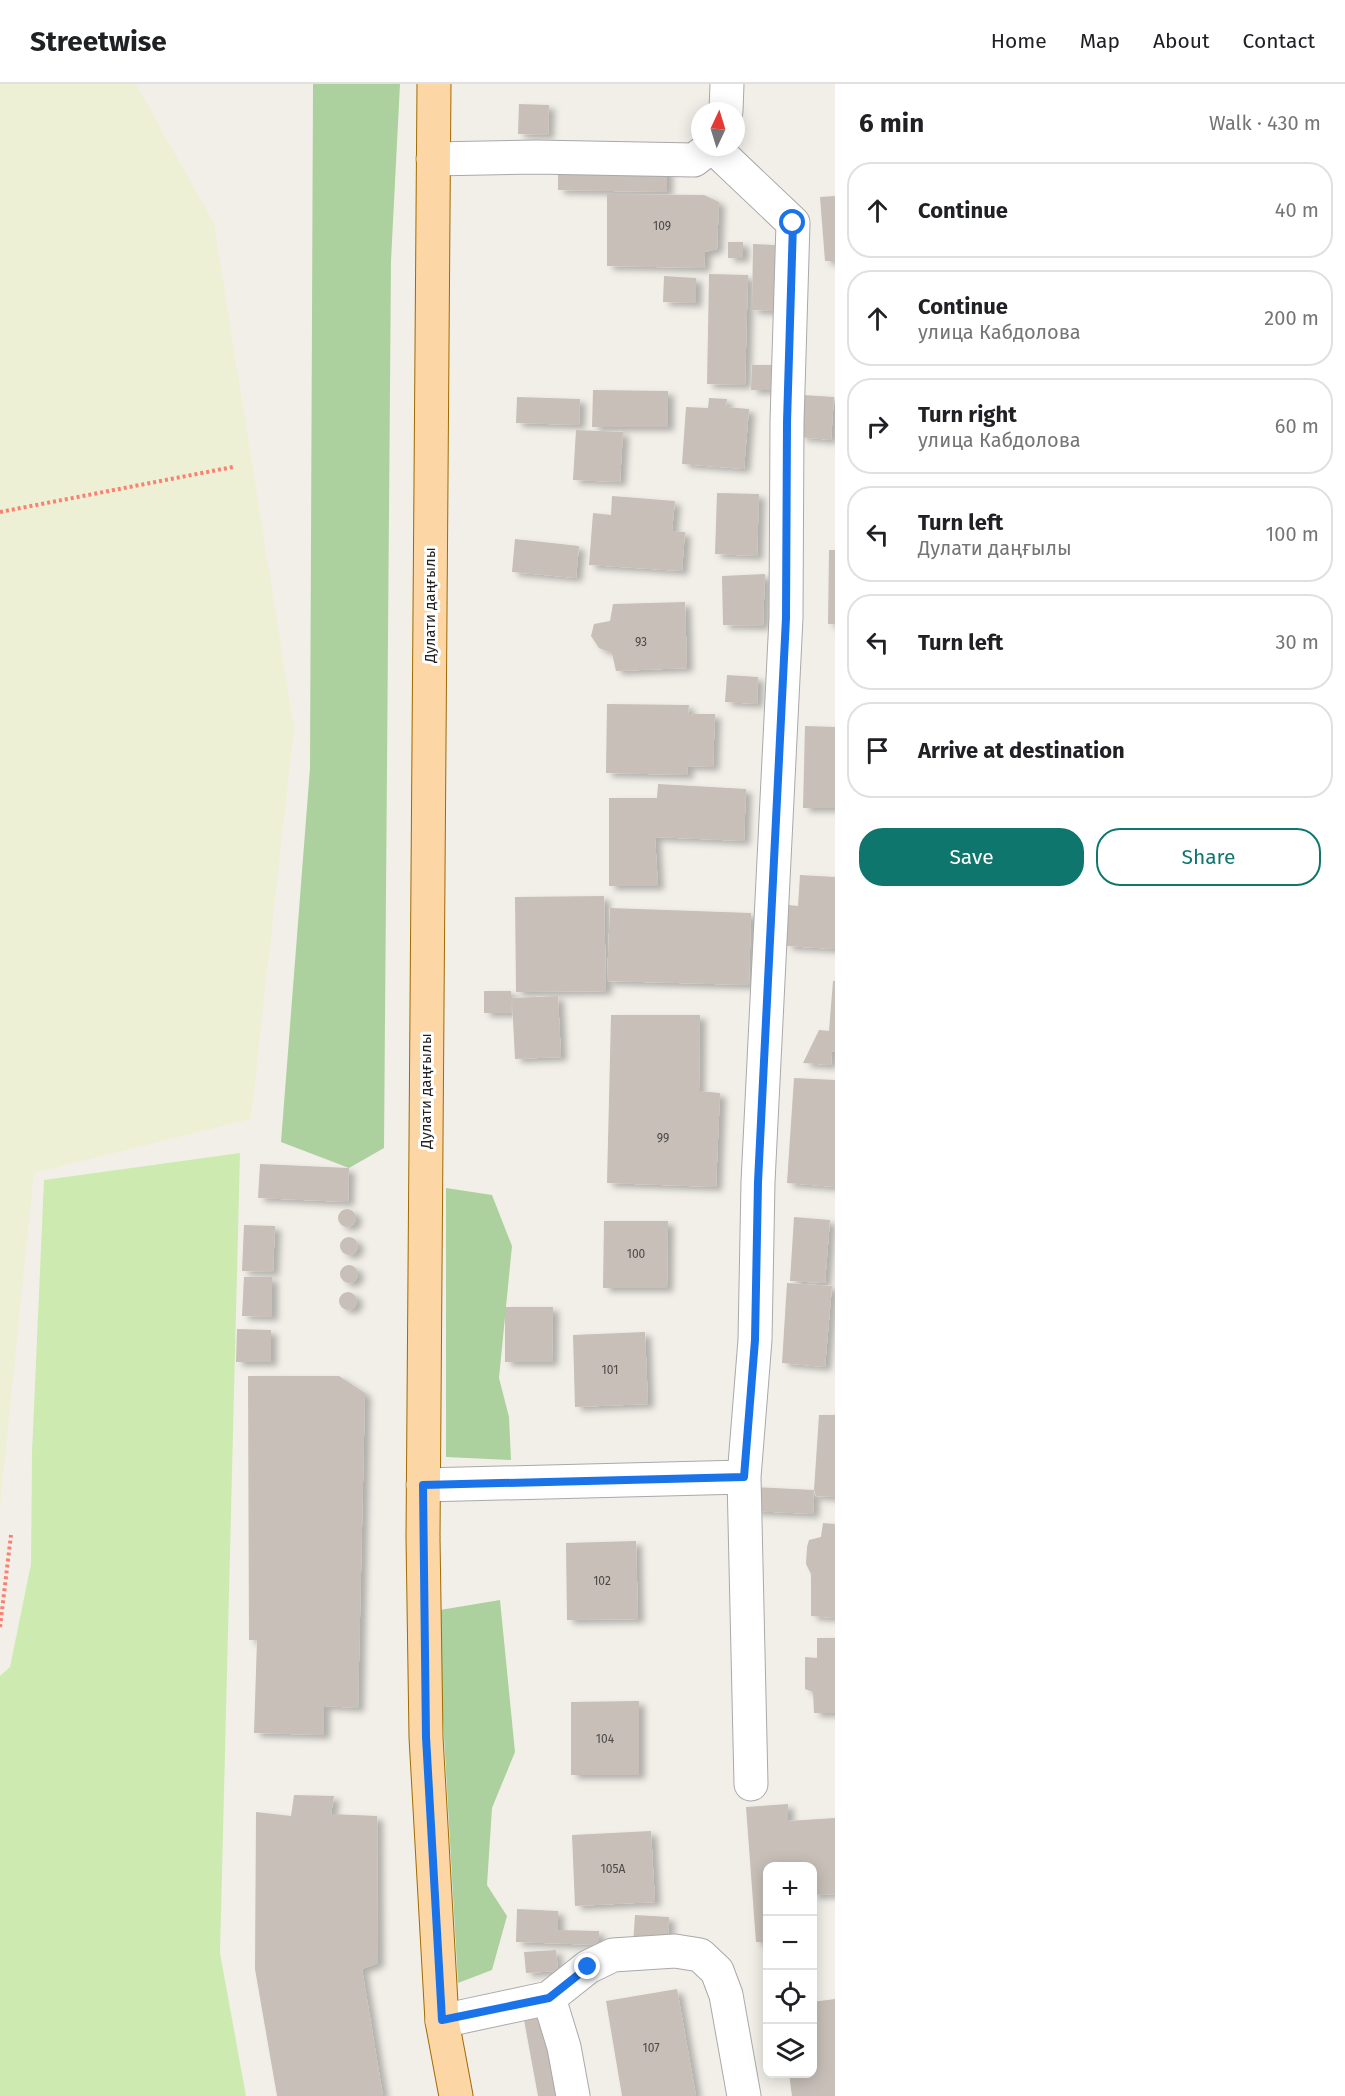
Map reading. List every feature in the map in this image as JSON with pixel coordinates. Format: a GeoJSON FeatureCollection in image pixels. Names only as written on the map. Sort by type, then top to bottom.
{"type":"FeatureCollection","features":[{"type":"Feature","properties":{"kind":"main road","name":"Дулати даңғылы"},"geometry":{"type":"LineString","coordinates":[[434,84],[423,1485],[426,1737],[442,2020],[456,2096]]}},
{"type":"Feature","properties":{"kind":"street"},"geometry":{"type":"LineString","coordinates":[[726,102],[727,84]]}},
{"type":"Feature","properties":{"kind":"street"},"geometry":{"type":"LineString","coordinates":[[433,159],[536,157],[694,160],[700,156]]}},
{"type":"Feature","properties":{"kind":"street"},"geometry":{"type":"LineString","coordinates":[[722,156],[793,223],[787,422],[786,618],[758,1182],[755,1340],[744,1477],[751,1784]]}},
{"type":"Feature","properties":{"kind":"street"},"geometry":{"type":"LineString","coordinates":[[423,1485],[744,1477]]}},
{"type":"Feature","properties":{"kind":"street"},"geometry":{"type":"LineString","coordinates":[[442,2020],[549,1998],[588,1967],[613,1955],[675,1951],[700,1955],[717,1971],[726,1995],[744,2096]]}},
{"type":"Feature","properties":{"kind":"street"},"geometry":{"type":"LineString","coordinates":[[549,1998],[564,2047],[573,2096]]}},
{"type":"Feature","properties":{"kind":"path"},"geometry":{"type":"LineString","coordinates":[[0,512],[233,467]]}},
{"type":"Feature","properties":{"kind":"path"},"geometry":{"type":"LineString","coordinates":[[0,1627],[11,1535]]}},
{"type":"Feature","properties":{"kind":"green space"},"geometry":{"type":"Polygon","coordinates":[[[0,84],[136,84],[214,223],[294,728],[251,1119],[34,1173],[0,1507],[0,84]]]}},
{"type":"Feature","properties":{"kind":"green space"},"geometry":{"type":"Polygon","coordinates":[[[313,84],[400,84],[391,261],[384,1148],[349,1168],[281,1142],[310,768],[313,84]]]}},
{"type":"Feature","properties":{"kind":"green space"},"geometry":{"type":"Polygon","coordinates":[[[240,1153],[220,1953],[246,2096],[0,2096],[0,1676],[10,1667],[31,1564],[32,1452],[44,1180],[240,1153]]]}},
{"type":"Feature","properties":{"kind":"green space"},"geometry":{"type":"Polygon","coordinates":[[[446,1188],[492,1195],[512,1246],[499,1378],[509,1417],[511,1460],[446,1457],[446,1188]]]}},
{"type":"Feature","properties":{"kind":"green space"},"geometry":{"type":"Polygon","coordinates":[[[500,1600],[515,1752],[492,1808],[487,1885],[507,1916],[492,1970],[458,1983],[441,1683],[440,1610],[500,1600]]]}},
{"type":"Feature","properties":{"kind":"building"},"geometry":{"type":"Polygon","coordinates":[[[519,104],[549,105],[548,135],[518,134],[519,104]]]}},
{"type":"Feature","properties":{"kind":"building"},"geometry":{"type":"Polygon","coordinates":[[[558,164],[667,167],[667,192],[558,190],[558,164]]]}},
{"type":"Feature","properties":{"kind":"building"},"geometry":{"type":"Polygon","coordinates":[[[607,194],[704,195],[719,202],[717,249],[705,252],[704,268],[607,266],[607,194]]]}},
{"type":"Feature","properties":{"kind":"building"},"geometry":{"type":"Polygon","coordinates":[[[835,196],[835,261],[825,261],[820,197],[835,196]]]}},
{"type":"Feature","properties":{"kind":"building"},"geometry":{"type":"Polygon","coordinates":[[[728,242],[743,242],[743,258],[728,258],[728,242]]]}},
{"type":"Feature","properties":{"kind":"building"},"geometry":{"type":"Polygon","coordinates":[[[753,244],[775,245],[774,311],[752,310],[753,244]]]}},
{"type":"Feature","properties":{"kind":"building"},"geometry":{"type":"Polygon","coordinates":[[[709,274],[748,275],[745,385],[707,384],[709,274]]]}},
{"type":"Feature","properties":{"kind":"building"},"geometry":{"type":"Polygon","coordinates":[[[664,276],[696,278],[696,303],[663,302],[664,276]]]}},
{"type":"Feature","properties":{"kind":"building"},"geometry":{"type":"Polygon","coordinates":[[[752,365],[776,365],[776,390],[751,390],[752,365]]]}},
{"type":"Feature","properties":{"kind":"building"},"geometry":{"type":"Polygon","coordinates":[[[593,390],[668,391],[668,427],[592,427],[593,390]]]}},
{"type":"Feature","properties":{"kind":"building"},"geometry":{"type":"Polygon","coordinates":[[[803,395],[834,397],[831,440],[800,437],[803,395]]]}},
{"type":"Feature","properties":{"kind":"building"},"geometry":{"type":"Polygon","coordinates":[[[517,397],[580,399],[579,425],[516,423],[517,397]]]}},
{"type":"Feature","properties":{"kind":"building"},"geometry":{"type":"Polygon","coordinates":[[[709,398],[727,399],[726,407],[749,409],[744,469],[682,464],[686,407],[708,408],[709,398]]]}},
{"type":"Feature","properties":{"kind":"building"},"geometry":{"type":"Polygon","coordinates":[[[576,430],[623,432],[620,482],[573,480],[576,430]]]}},
{"type":"Feature","properties":{"kind":"building"},"geometry":{"type":"Polygon","coordinates":[[[717,493],[759,494],[757,556],[715,554],[717,493]]]}},
{"type":"Feature","properties":{"kind":"building"},"geometry":{"type":"Polygon","coordinates":[[[612,496],[675,501],[672,531],[685,532],[682,571],[589,565],[593,513],[611,515],[612,496]]]}},
{"type":"Feature","properties":{"kind":"building"},"geometry":{"type":"Polygon","coordinates":[[[515,539],[579,546],[576,578],[512,572],[515,539]]]}},
{"type":"Feature","properties":{"kind":"building"},"geometry":{"type":"Polygon","coordinates":[[[829,550],[835,550],[835,624],[828,624],[829,550]]]}},
{"type":"Feature","properties":{"kind":"building"},"geometry":{"type":"Polygon","coordinates":[[[765,574],[763,626],[723,625],[722,576],[765,574]]]}},
{"type":"Feature","properties":{"kind":"building"},"geometry":{"type":"Polygon","coordinates":[[[685,602],[687,668],[616,671],[612,653],[599,648],[591,636],[594,624],[610,621],[613,604],[685,602]]]}},
{"type":"Feature","properties":{"kind":"building"},"geometry":{"type":"Polygon","coordinates":[[[727,675],[758,677],[757,704],[725,702],[727,675]]]}},
{"type":"Feature","properties":{"kind":"building"},"geometry":{"type":"Polygon","coordinates":[[[607,704],[689,705],[688,714],[715,714],[713,767],[687,766],[688,775],[606,773],[607,704]]]}},
{"type":"Feature","properties":{"kind":"building"},"geometry":{"type":"Polygon","coordinates":[[[805,726],[835,727],[835,808],[803,808],[805,726]]]}},
{"type":"Feature","properties":{"kind":"building"},"geometry":{"type":"Polygon","coordinates":[[[658,784],[746,789],[744,841],[655,837],[658,886],[609,886],[609,798],[657,798],[658,784]]]}},
{"type":"Feature","properties":{"kind":"building"},"geometry":{"type":"Polygon","coordinates":[[[800,875],[835,877],[835,949],[786,946],[789,905],[798,906],[800,875]]]}},
{"type":"Feature","properties":{"kind":"building"},"geometry":{"type":"Polygon","coordinates":[[[604,896],[606,991],[516,992],[515,897],[604,896]]]}},
{"type":"Feature","properties":{"kind":"building"},"geometry":{"type":"Polygon","coordinates":[[[610,908],[751,913],[749,985],[607,981],[610,908]]]}},
{"type":"Feature","properties":{"kind":"building"},"geometry":{"type":"Polygon","coordinates":[[[833,981],[835,981],[835,1052],[832,1051],[831,1065],[803,1063],[819,1030],[829,1031],[833,981]]]}},
{"type":"Feature","properties":{"kind":"building"},"geometry":{"type":"Polygon","coordinates":[[[484,991],[511,991],[512,998],[558,996],[561,1057],[515,1059],[512,999],[511,1013],[484,1013],[484,991]]]}},
{"type":"Feature","properties":{"kind":"building"},"geometry":{"type":"Polygon","coordinates":[[[611,1015],[700,1015],[699,1091],[720,1093],[716,1187],[607,1183],[611,1015]]]}},
{"type":"Feature","properties":{"kind":"building"},"geometry":{"type":"Polygon","coordinates":[[[794,1078],[835,1080],[835,1187],[787,1183],[794,1078]]]}},
{"type":"Feature","properties":{"kind":"building"},"geometry":{"type":"Polygon","coordinates":[[[260,1164],[349,1168],[348,1202],[258,1198],[260,1164]]]}},
{"type":"Feature","properties":{"kind":"building"},"geometry":{"type":"Polygon","coordinates":[[[343,1209],[351,1209],[356,1214],[354,1225],[343,1227],[338,1222],[338,1214],[343,1209]]]}},
{"type":"Feature","properties":{"kind":"building"},"geometry":{"type":"Polygon","coordinates":[[[794,1217],[830,1220],[825,1283],[790,1281],[794,1217]]]}},
{"type":"Feature","properties":{"kind":"building"},"geometry":{"type":"Polygon","coordinates":[[[604,1221],[668,1221],[667,1288],[603,1288],[604,1221]]]}},
{"type":"Feature","properties":{"kind":"building"},"geometry":{"type":"Polygon","coordinates":[[[244,1225],[275,1226],[273,1272],[242,1271],[244,1225]]]}},
{"type":"Feature","properties":{"kind":"building"},"geometry":{"type":"Polygon","coordinates":[[[345,1237],[353,1237],[358,1242],[356,1253],[345,1255],[340,1250],[340,1242],[345,1237]]]}},
{"type":"Feature","properties":{"kind":"building"},"geometry":{"type":"Polygon","coordinates":[[[345,1265],[353,1265],[358,1270],[356,1281],[345,1283],[340,1278],[340,1270],[345,1265]]]}},
{"type":"Feature","properties":{"kind":"building"},"geometry":{"type":"Polygon","coordinates":[[[244,1277],[272,1277],[272,1317],[242,1316],[244,1277]]]}},
{"type":"Feature","properties":{"kind":"building"},"geometry":{"type":"Polygon","coordinates":[[[787,1283],[832,1286],[825,1367],[782,1363],[787,1283]]]}},
{"type":"Feature","properties":{"kind":"building"},"geometry":{"type":"Polygon","coordinates":[[[344,1292],[352,1292],[357,1297],[355,1308],[344,1310],[339,1305],[339,1297],[344,1292]]]}},
{"type":"Feature","properties":{"kind":"building"},"geometry":{"type":"Polygon","coordinates":[[[505,1307],[553,1307],[552,1362],[505,1362],[505,1307]]]}},
{"type":"Feature","properties":{"kind":"building"},"geometry":{"type":"Polygon","coordinates":[[[237,1329],[271,1330],[271,1362],[236,1362],[237,1329]]]}},
{"type":"Feature","properties":{"kind":"building"},"geometry":{"type":"Polygon","coordinates":[[[645,1332],[648,1404],[575,1407],[573,1335],[645,1332]]]}},
{"type":"Feature","properties":{"kind":"building"},"geometry":{"type":"Polygon","coordinates":[[[248,1376],[339,1376],[365,1393],[358,1708],[324,1706],[324,1735],[254,1733],[257,1640],[249,1640],[248,1376]]]}},
{"type":"Feature","properties":{"kind":"building"},"geometry":{"type":"Polygon","coordinates":[[[819,1415],[835,1415],[835,1497],[816,1496],[814,1490],[819,1415]]]}},
{"type":"Feature","properties":{"kind":"building"},"geometry":{"type":"Polygon","coordinates":[[[754,1487],[814,1490],[813,1514],[753,1511],[754,1487]]]}},
{"type":"Feature","properties":{"kind":"building"},"geometry":{"type":"Polygon","coordinates":[[[823,1523],[835,1524],[835,1618],[811,1616],[811,1574],[806,1564],[807,1547],[809,1540],[821,1537],[823,1523]]]}},
{"type":"Feature","properties":{"kind":"building"},"geometry":{"type":"Polygon","coordinates":[[[636,1541],[638,1619],[567,1620],[566,1543],[636,1541]]]}},
{"type":"Feature","properties":{"kind":"building"},"geometry":{"type":"Polygon","coordinates":[[[817,1638],[835,1638],[835,1713],[814,1713],[813,1692],[805,1689],[805,1657],[817,1658],[817,1638]]]}},
{"type":"Feature","properties":{"kind":"building"},"geometry":{"type":"Polygon","coordinates":[[[639,1701],[639,1775],[571,1775],[571,1702],[639,1701]]]}},
{"type":"Feature","properties":{"kind":"building"},"geometry":{"type":"Polygon","coordinates":[[[294,1795],[334,1796],[331,1814],[377,1816],[378,1963],[362,1969],[383,2096],[277,2096],[255,1969],[256,1812],[291,1816],[294,1795]]]}},
{"type":"Feature","properties":{"kind":"building"},"geometry":{"type":"Polygon","coordinates":[[[788,1804],[788,1821],[835,1818],[835,1894],[817,1895],[817,1862],[763,1862],[763,1943],[756,1942],[746,1807],[788,1804]]]}},
{"type":"Feature","properties":{"kind":"building"},"geometry":{"type":"Polygon","coordinates":[[[651,1831],[655,1902],[575,1906],[572,1835],[651,1831]]]}},
{"type":"Feature","properties":{"kind":"building"},"geometry":{"type":"Polygon","coordinates":[[[517,1909],[558,1911],[558,1930],[599,1931],[599,1945],[516,1942],[517,1909]]]}},
{"type":"Feature","properties":{"kind":"building"},"geometry":{"type":"Polygon","coordinates":[[[635,1915],[669,1917],[668,1945],[633,1944],[635,1915]]]}},
{"type":"Feature","properties":{"kind":"building"},"geometry":{"type":"Polygon","coordinates":[[[556,1950],[558,1971],[526,1973],[524,1952],[556,1950]]]}},
{"type":"Feature","properties":{"kind":"building"},"geometry":{"type":"Polygon","coordinates":[[[677,1989],[696,2096],[622,2096],[606,2001],[677,1989]]]}},
{"type":"Feature","properties":{"kind":"building"},"geometry":{"type":"Polygon","coordinates":[[[835,1999],[835,2096],[792,2096],[790,2078],[817,2078],[817,2001],[835,1999]]]}},
{"type":"Feature","properties":{"kind":"building"},"geometry":{"type":"Polygon","coordinates":[[[543,2017],[558,2096],[538,2096],[524,2020],[543,2017]]]}},
{"type":"Feature","properties":{"kind":"route"},"geometry":{"type":"LineString","coordinates":[[588,1967],[549,1998],[442,2020],[426,1737],[423,1485],[744,1477],[755,1340],[758,1182],[786,618],[787,422],[793,223]]}}]}
